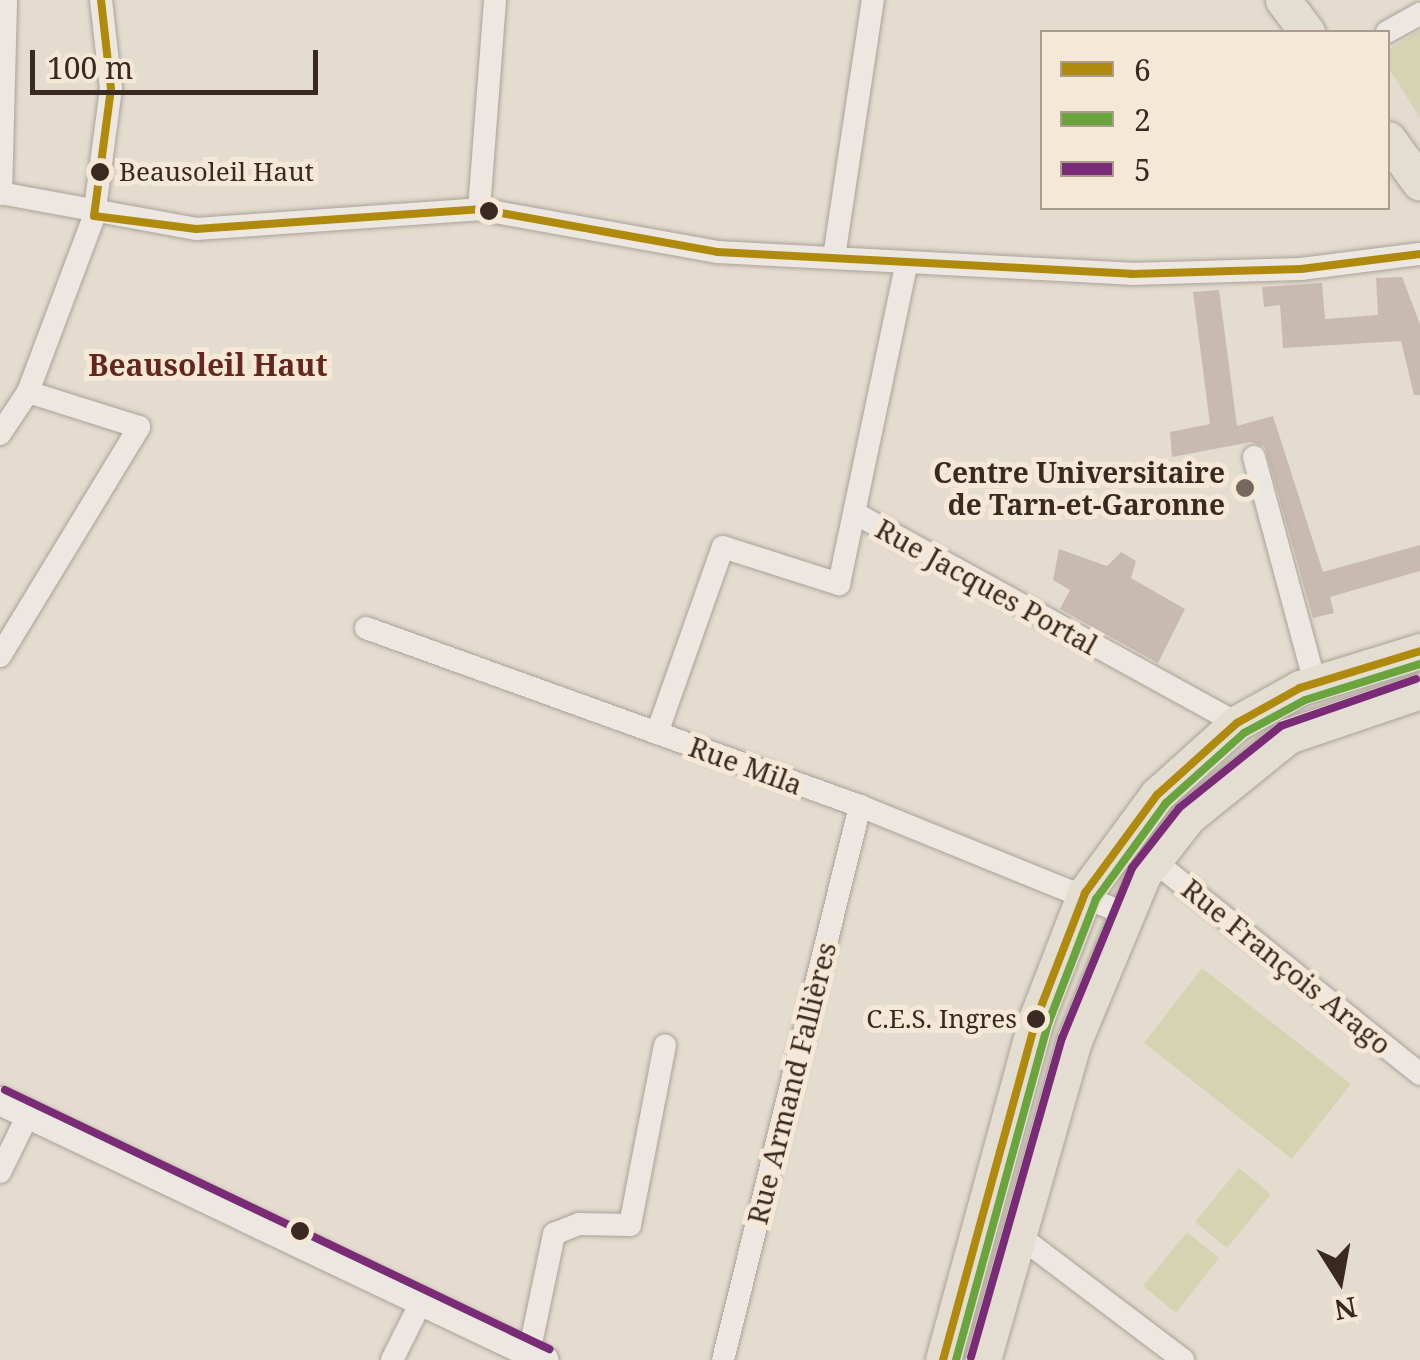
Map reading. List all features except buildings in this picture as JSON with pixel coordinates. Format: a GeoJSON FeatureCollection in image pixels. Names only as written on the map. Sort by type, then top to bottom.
{"type":"FeatureCollection","features":[{"type":"Feature","properties":{"kind":"main road"},"geometry":{"type":"LineString","coordinates":[[1283,0],[1306,30]]}},
{"type":"Feature","properties":{"kind":"main road"},"geometry":{"type":"LineString","coordinates":[[1390,142],[1420,182]]}},
{"type":"Feature","properties":{"kind":"main road"},"geometry":{"type":"LineString","coordinates":[[943,1360],[1037,1017],[1085,893],[1157,795],[1237,723],[1315,684],[1420,651]]}},
{"type":"Feature","properties":{"kind":"main road"},"geometry":{"type":"LineString","coordinates":[[982,1360],[1121,912],[1153,860],[1188,817],[1288,736],[1420,691]]}},
{"type":"Feature","properties":{"kind":"street"},"geometry":{"type":"LineString","coordinates":[[6,0],[0,193],[94,216],[196,229],[479,210],[716,252],[1175,274],[1420,254]]}},
{"type":"Feature","properties":{"kind":"street"},"geometry":{"type":"LineString","coordinates":[[0,434],[28,392],[94,216],[111,90],[101,0]]}},
{"type":"Feature","properties":{"kind":"street"},"geometry":{"type":"LineString","coordinates":[[479,210],[495,0]]}},
{"type":"Feature","properties":{"kind":"street"},"geometry":{"type":"LineString","coordinates":[[834,257],[873,0]]}},
{"type":"Feature","properties":{"kind":"street"},"geometry":{"type":"LineString","coordinates":[[1390,30],[1420,14]]}},
{"type":"Feature","properties":{"kind":"street","name":"Rue Jacques Portal"},"geometry":{"type":"LineString","coordinates":[[906,262],[858,515],[1237,723]]}},
{"type":"Feature","properties":{"kind":"street"},"geometry":{"type":"LineString","coordinates":[[0,656],[139,427],[28,392]]}},
{"type":"Feature","properties":{"kind":"street"},"geometry":{"type":"LineString","coordinates":[[1254,457],[1315,684]]}},
{"type":"Feature","properties":{"kind":"street"},"geometry":{"type":"LineString","coordinates":[[657,733],[723,547],[839,584],[858,515]]}},
{"type":"Feature","properties":{"kind":"street","name":"Rue Mila"},"geometry":{"type":"LineString","coordinates":[[366,628],[860,806],[1085,893],[1121,912]]}},
{"type":"Feature","properties":{"kind":"street","name":"Rue Armand Fallières"},"geometry":{"type":"LineString","coordinates":[[723,1360],[860,806]]}},
{"type":"Feature","properties":{"kind":"street","name":"Rue François Arago"},"geometry":{"type":"LineString","coordinates":[[1153,860],[1420,1074]]}},
{"type":"Feature","properties":{"kind":"street"},"geometry":{"type":"LineString","coordinates":[[0,1101],[536,1356],[554,1234],[579,1224],[630,1226],[665,1045]]}},
{"type":"Feature","properties":{"kind":"street"},"geometry":{"type":"LineString","coordinates":[[0,1172],[28,1114]]}},
{"type":"Feature","properties":{"kind":"street"},"geometry":{"type":"LineString","coordinates":[[1018,1235],[1183,1360]]}},
{"type":"Feature","properties":{"kind":"street"},"geometry":{"type":"LineString","coordinates":[[392,1360],[421,1302]]}},
{"type":"Feature","properties":{"kind":"shaded area"},"geometry":{"type":"Polygon","coordinates":[[[1420,30],[1420,118],[1390,70],[1390,49],[1420,30]]]}},
{"type":"Feature","properties":{"kind":"shaded area"},"geometry":{"type":"Polygon","coordinates":[[[1202,968],[1351,1084],[1292,1159],[1144,1043],[1202,968]]]}},
{"type":"Feature","properties":{"kind":"shaded area"},"geometry":{"type":"Polygon","coordinates":[[[1239,1168],[1271,1194],[1227,1248],[1195,1222],[1239,1168]]]}},
{"type":"Feature","properties":{"kind":"shaded area"},"geometry":{"type":"Polygon","coordinates":[[[1187,1232],[1219,1258],[1176,1313],[1143,1286],[1187,1232]]]}},
{"type":"Feature","properties":{"kind":"transit line","name":"6"},"geometry":{"type":"LineString","coordinates":[[94,216],[111,89],[101,0]]}},
{"type":"Feature","properties":{"kind":"transit line","name":"6"},"geometry":{"type":"LineString","coordinates":[[94,216],[196,229],[479,209],[717,252],[1131,274],[1301,269],[1420,254]]}},
{"type":"Feature","properties":{"kind":"transit line","name":"6"},"geometry":{"type":"LineString","coordinates":[[943,1360],[1037,1017],[1085,893],[1157,795],[1237,723],[1300,688],[1420,651]]}},
{"type":"Feature","properties":{"kind":"transit line","name":"2"},"geometry":{"type":"LineString","coordinates":[[956,1360],[1049,1021],[1096,899],[1166,803],[1244,733],[1305,700],[1420,664]]}},
{"type":"Feature","properties":{"kind":"transit line","name":"5"},"geometry":{"type":"LineString","coordinates":[[971,1357],[1062,1038],[1132,868],[1179,808],[1281,726],[1416,679]]}},
{"type":"Feature","properties":{"kind":"transit line","name":"5"},"geometry":{"type":"LineString","coordinates":[[5,1090],[549,1349]]}},
{"type":"Feature","properties":{"kind":"place","name":"Beausoleil Haut"},"geometry":{"type":"Point","coordinates":[100,172]}},
{"type":"Feature","properties":{"kind":"place","name":"Centre Universitaire de Tarn-et-Garonne"},"geometry":{"type":"Point","coordinates":[1245,488]}},
{"type":"Feature","properties":{"kind":"place","name":"C.E.S. Ingres"},"geometry":{"type":"Point","coordinates":[1036,1019]}},
{"type":"Feature","properties":{"kind":"district","name":"Beausoleil Haut"},"geometry":{"type":"Point","coordinates":[208,365]}}]}
